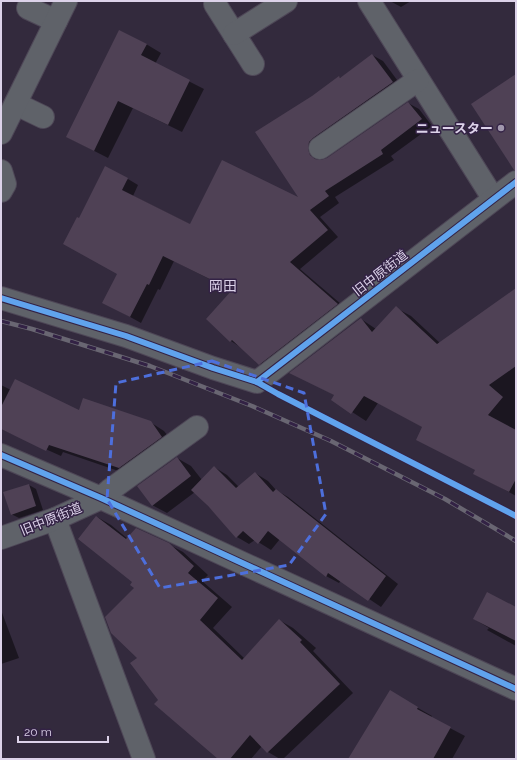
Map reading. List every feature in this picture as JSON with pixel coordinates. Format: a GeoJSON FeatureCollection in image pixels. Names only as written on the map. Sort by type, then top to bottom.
{"type":"FeatureCollection","features":[{"type":"Feature","properties":{"kind":"street"},"geometry":{"type":"LineString","coordinates":[[1,133],[66,1]]}},
{"type":"Feature","properties":{"kind":"street"},"geometry":{"type":"LineString","coordinates":[[234,34],[286,1]]}},
{"type":"Feature","properties":{"kind":"street"},"geometry":{"type":"LineString","coordinates":[[369,1],[493,198]]}},
{"type":"Feature","properties":{"kind":"street"},"geometry":{"type":"LineString","coordinates":[[215,4],[253,64]]}},
{"type":"Feature","properties":{"kind":"street"},"geometry":{"type":"LineString","coordinates":[[28,8],[56,22]]}},
{"type":"Feature","properties":{"kind":"street"},"geometry":{"type":"LineString","coordinates":[[320,148],[418,80]]}},
{"type":"Feature","properties":{"kind":"street"},"geometry":{"type":"LineString","coordinates":[[16,104],[43,117]]}},
{"type":"Feature","properties":{"kind":"street"},"geometry":{"type":"LineString","coordinates":[[1,171],[5,184],[1,192]]}},
{"type":"Feature","properties":{"kind":"street","name":"旧中原街道"},"geometry":{"type":"LineString","coordinates":[[1,298],[126,336],[213,368],[257,382],[493,198],[516,182]]}},
{"type":"Feature","properties":{"kind":"street","name":"旧中原街道"},"geometry":{"type":"LineString","coordinates":[[1,538],[55,519],[101,498],[197,427]]}},
{"type":"Feature","properties":{"kind":"street"},"geometry":{"type":"LineString","coordinates":[[1,455],[101,498],[516,689]]}},
{"type":"Feature","properties":{"kind":"street"},"geometry":{"type":"LineString","coordinates":[[55,519],[144,759]]}},
{"type":"Feature","properties":{"kind":"highlighted area"},"geometry":{"type":"Polygon","coordinates":[[[212,361],[304,393],[326,514],[289,565],[160,588],[107,499],[116,383],[212,361]]]}},
{"type":"Feature","properties":{"kind":"building"},"geometry":{"type":"Polygon","coordinates":[[[119,30],[147,44],[141,55],[190,80],[168,125],[118,101],[94,151],[66,137],[119,30]]]}},
{"type":"Feature","properties":{"kind":"building"},"geometry":{"type":"Polygon","coordinates":[[[372,54],[393,82],[313,138],[309,142],[308,149],[310,155],[315,159],[321,160],[327,158],[408,102],[422,119],[381,150],[383,154],[325,191],[329,196],[310,210],[328,230],[290,262],[338,304],[259,365],[232,340],[230,342],[206,319],[232,290],[163,256],[149,285],[147,284],[130,317],[102,303],[117,274],[63,244],[77,217],[79,218],[105,166],[128,178],[122,190],[190,224],[222,160],[298,197],[255,132],[312,96],[339,76],[340,78],[372,54]]]}},
{"type":"Feature","properties":{"kind":"building","name":"ニュースター"},"geometry":{"type":"Polygon","coordinates":[[[516,74],[516,170],[514,170],[471,104],[516,74]]]}},
{"type":"Feature","properties":{"kind":"building"},"geometry":{"type":"Polygon","coordinates":[[[516,288],[516,366],[489,385],[503,397],[488,415],[516,430],[516,479],[509,492],[473,474],[475,470],[416,440],[422,427],[364,396],[351,414],[331,400],[334,395],[289,373],[361,318],[372,332],[396,306],[437,344],[516,288]]]}},
{"type":"Feature","properties":{"kind":"building"},"geometry":{"type":"Polygon","coordinates":[[[15,379],[79,410],[83,398],[151,421],[162,437],[119,468],[49,445],[46,451],[1,429],[1,407],[15,379]]]}},
{"type":"Feature","properties":{"kind":"building"},"geometry":{"type":"Polygon","coordinates":[[[177,457],[191,476],[152,506],[137,486],[177,457]]]}},
{"type":"Feature","properties":{"kind":"building"},"geometry":{"type":"Polygon","coordinates":[[[214,466],[236,488],[255,472],[273,492],[276,489],[386,576],[368,601],[328,573],[326,577],[268,531],[258,544],[243,531],[236,538],[208,506],[191,490],[214,466]]]}},
{"type":"Feature","properties":{"kind":"building"},"geometry":{"type":"Polygon","coordinates":[[[29,484],[36,506],[11,515],[3,492],[29,484]]]}},
{"type":"Feature","properties":{"kind":"building"},"geometry":{"type":"Polygon","coordinates":[[[96,516],[126,539],[136,528],[169,543],[194,566],[188,573],[218,598],[200,620],[242,660],[279,619],[302,640],[300,642],[340,684],[267,753],[250,735],[230,759],[218,759],[154,704],[158,700],[130,663],[137,658],[111,633],[105,617],[134,588],[130,585],[132,582],[78,539],[96,516]]]}},
{"type":"Feature","properties":{"kind":"building"},"geometry":{"type":"Polygon","coordinates":[[[487,592],[516,607],[516,641],[473,619],[487,592]]]}},
{"type":"Feature","properties":{"kind":"building"},"geometry":{"type":"Polygon","coordinates":[[[390,690],[418,707],[417,709],[451,727],[433,759],[348,759],[390,690]]]}},
{"type":"Feature","properties":{"kind":"railway"},"geometry":{"type":"LineString","coordinates":[[1,321],[32,329],[150,366],[252,406],[331,441],[445,499],[516,541]]}},
{"type":"Feature","properties":{"kind":"cycle path"},"geometry":{"type":"LineString","coordinates":[[257,382],[516,182]]}},
{"type":"Feature","properties":{"kind":"cycle path"},"geometry":{"type":"LineString","coordinates":[[1,298],[126,336],[213,368],[257,382],[516,516]]}},
{"type":"Feature","properties":{"kind":"cycle path"},"geometry":{"type":"LineString","coordinates":[[1,455],[101,498],[516,689]]}},
{"type":"Feature","properties":{"kind":"place","name":"ニュースター"},"geometry":{"type":"Point","coordinates":[501,128]}},
{"type":"Feature","properties":{"kind":"district","name":"岡田"},"geometry":{"type":"Point","coordinates":[223,286]}}]}
